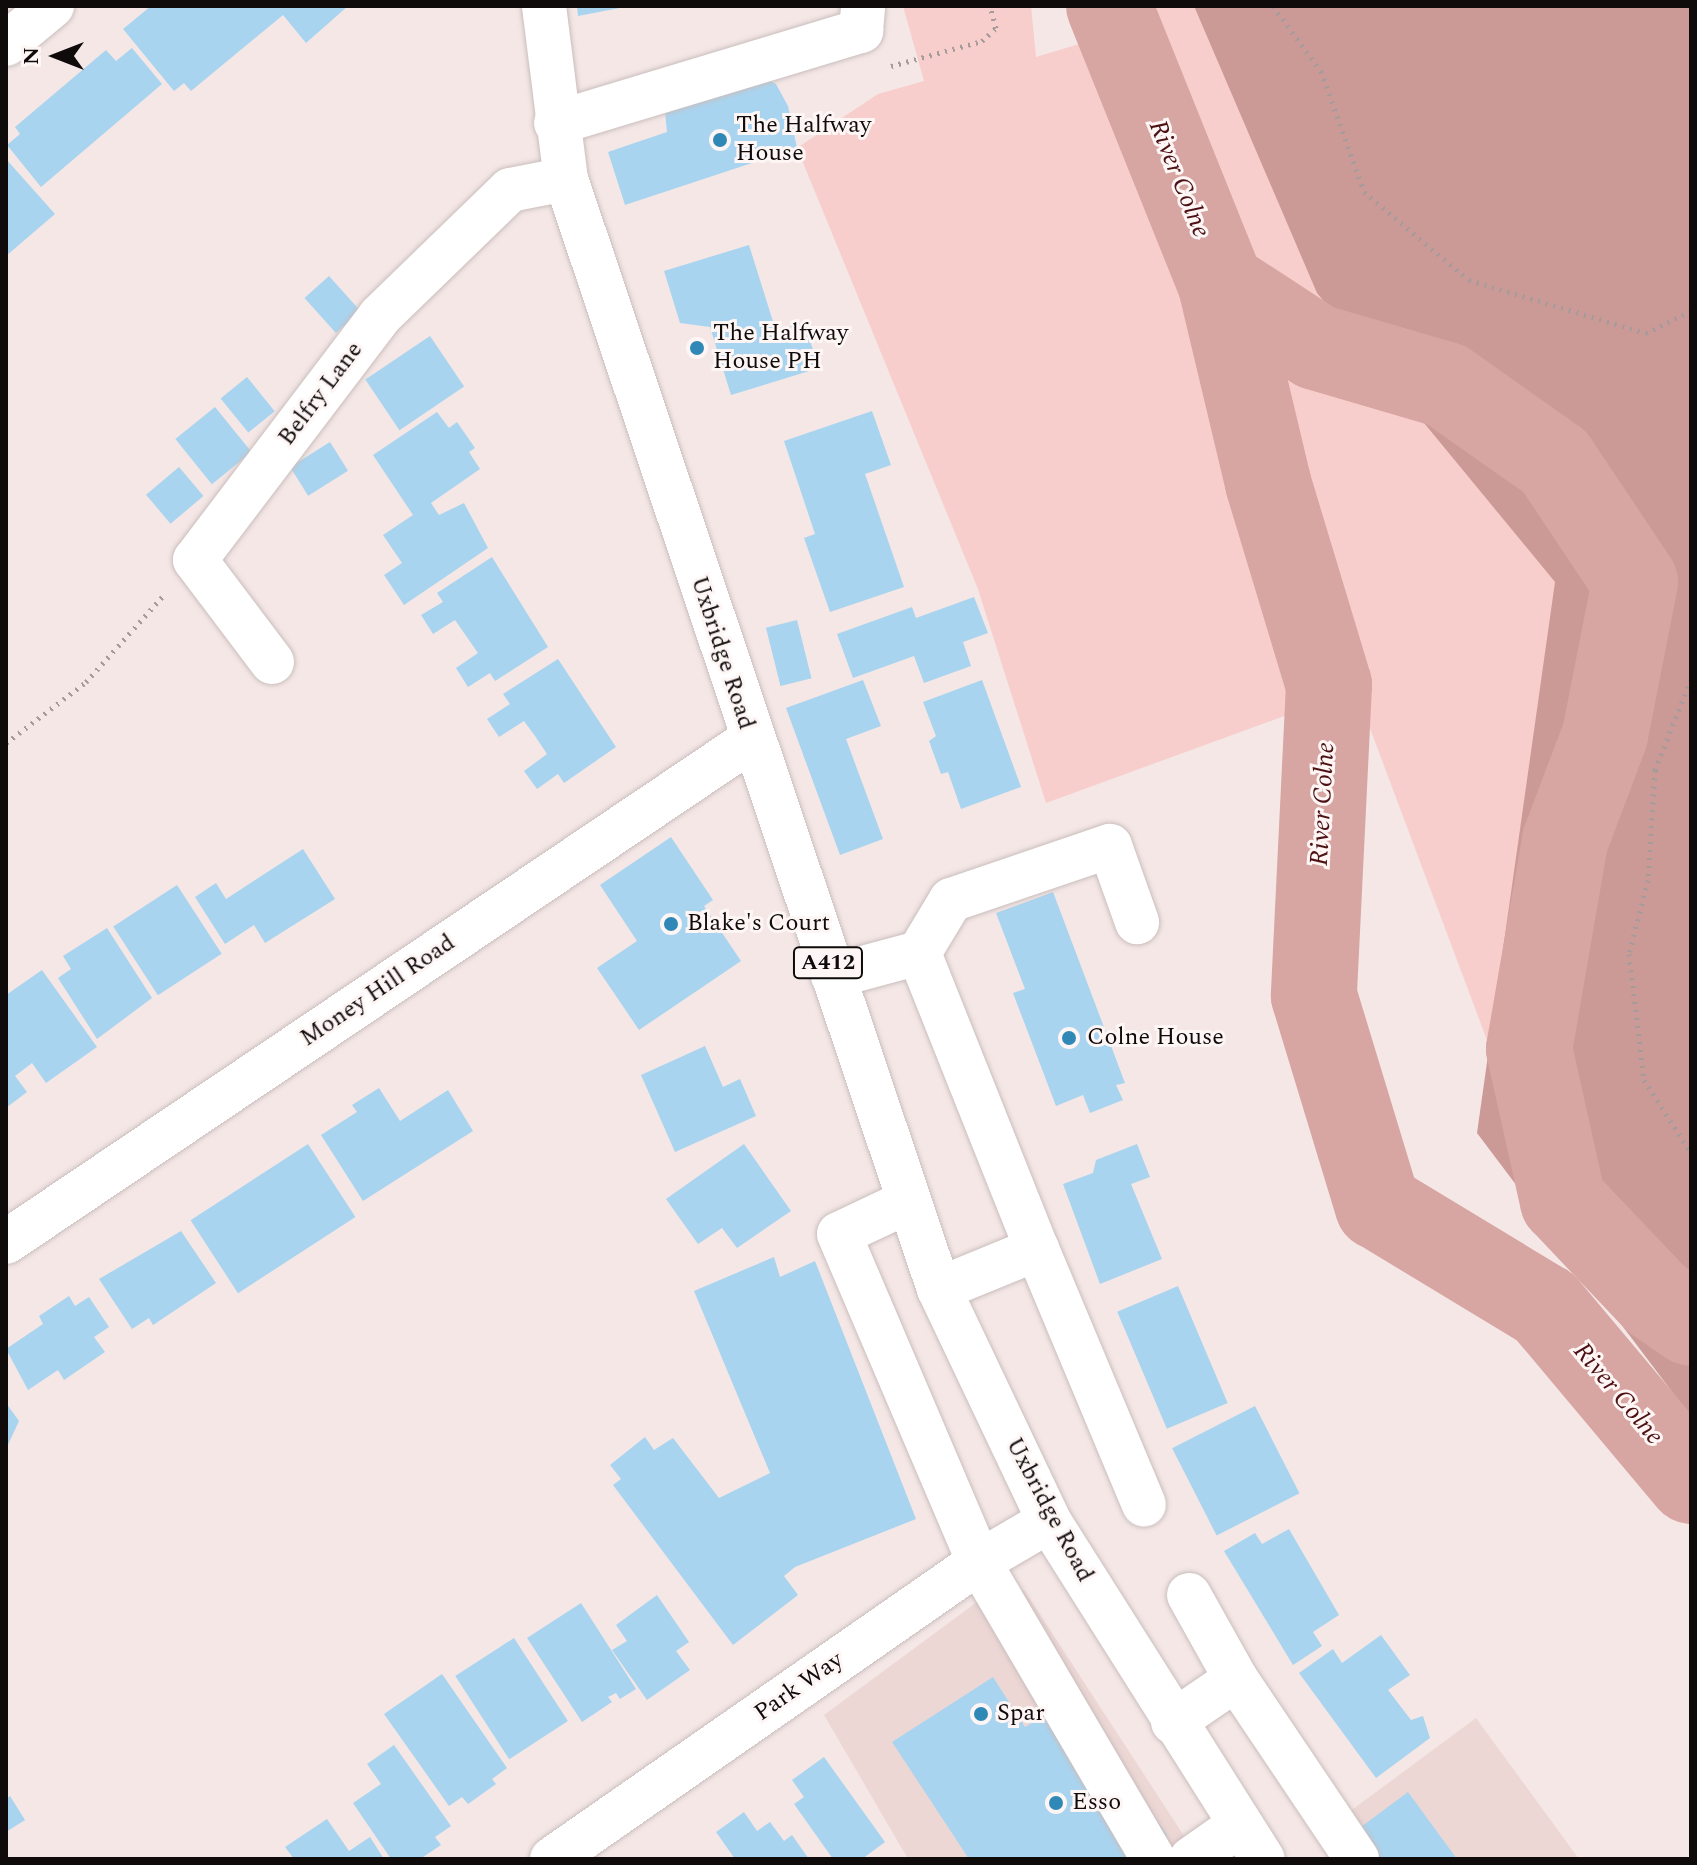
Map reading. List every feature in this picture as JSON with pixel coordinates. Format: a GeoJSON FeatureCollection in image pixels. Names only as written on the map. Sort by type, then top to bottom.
{"type":"FeatureCollection","features":[{"type":"Feature","properties":{"kind":"street"},"geometry":{"type":"LineString","coordinates":[[6,44],[52,6]]}},
{"type":"Feature","properties":{"kind":"street","name":"Uxbridge Road"},"geometry":{"type":"LineString","coordinates":[[544,6],[556,123],[566,179],[751,740],[939,1289],[1049,1521],[1254,1848]]}},
{"type":"Feature","properties":{"kind":"street"},"geometry":{"type":"LineString","coordinates":[[556,123],[861,31],[863,6]]}},
{"type":"Feature","properties":{"kind":"street","name":"Belfry Lane"},"geometry":{"type":"LineString","coordinates":[[195,560],[380,316],[510,190],[566,179]]}},
{"type":"Feature","properties":{"kind":"street"},"geometry":{"type":"LineString","coordinates":[[195,560],[272,662]]}},
{"type":"Feature","properties":{"kind":"street","name":"Money Hill Road"},"geometry":{"type":"LineString","coordinates":[[6,1242],[751,740]]}},
{"type":"Feature","properties":{"kind":"street"},"geometry":{"type":"LineString","coordinates":[[833,976],[919,953],[951,900],[1110,846],[1137,922]]}},
{"type":"Feature","properties":{"kind":"street"},"geometry":{"type":"LineString","coordinates":[[919,953],[1037,1249],[1144,1505]]}},
{"type":"Feature","properties":{"kind":"street"},"geometry":{"type":"LineString","coordinates":[[909,1201],[839,1234],[979,1562],[1153,1859]]}},
{"type":"Feature","properties":{"kind":"street"},"geometry":{"type":"LineString","coordinates":[[939,1289],[1037,1249]]}},
{"type":"Feature","properties":{"kind":"street","name":"Park Way"},"geometry":{"type":"LineString","coordinates":[[552,1859],[979,1562],[1049,1521]]}},
{"type":"Feature","properties":{"kind":"street"},"geometry":{"type":"LineString","coordinates":[[1189,1595],[1236,1679],[1357,1859]]}},
{"type":"Feature","properties":{"kind":"street"},"geometry":{"type":"LineString","coordinates":[[1173,1722],[1236,1679]]}},
{"type":"Feature","properties":{"kind":"street"},"geometry":{"type":"LineString","coordinates":[[1191,1859],[1254,1848]]}},
{"type":"Feature","properties":{"kind":"path"},"geometry":{"type":"LineString","coordinates":[[1273,6],[1321,71],[1364,192],[1469,280],[1646,333],[1691,311]]}},
{"type":"Feature","properties":{"kind":"path"},"geometry":{"type":"LineString","coordinates":[[6,743],[86,682],[195,560]]}},
{"type":"Feature","properties":{"kind":"path"},"geometry":{"type":"LineString","coordinates":[[1691,679],[1655,770],[1648,880],[1629,954],[1644,1080],[1691,1153]]}},
{"type":"Feature","properties":{"kind":"shaded area"},"geometry":{"type":"Polygon","coordinates":[[[903,6],[1031,6],[1036,57],[1106,36],[1096,6],[1691,6],[1547,1200],[1210,302],[1313,694],[1295,712],[1046,803],[978,589],[797,148],[878,94],[924,81],[903,6]]]}},
{"type":"Feature","properties":{"kind":"shaded area"},"geometry":{"type":"Polygon","coordinates":[[[1194,6],[1691,6],[1691,1417],[1477,1133],[1555,582],[1317,293],[1194,6]]]}},
{"type":"Feature","properties":{"kind":"shaded area"},"geometry":{"type":"Polygon","coordinates":[[[1024,1590],[1199,1859],[908,1859],[824,1715],[977,1602],[1024,1590]]]}},
{"type":"Feature","properties":{"kind":"shaded area"},"geometry":{"type":"Polygon","coordinates":[[[1476,1718],[1579,1859],[1371,1859],[1341,1818],[1476,1718]]]}},
{"type":"Feature","properties":{"kind":"building"},"geometry":{"type":"Polygon","coordinates":[[[151,6],[348,6],[306,43],[283,15],[191,91],[184,83],[174,91],[123,29],[151,6]]]}},
{"type":"Feature","properties":{"kind":"building"},"geometry":{"type":"Polygon","coordinates":[[[577,6],[625,6],[625,7],[578,16],[577,6]]]}},
{"type":"Feature","properties":{"kind":"building"},"geometry":{"type":"Polygon","coordinates":[[[132,48],[162,84],[41,187],[7,145],[20,134],[15,127],[106,50],[116,61],[132,48]]]}},
{"type":"Feature","properties":{"kind":"building","name":"The Halfway House"},"geometry":{"type":"Polygon","coordinates":[[[750,70],[776,84],[788,106],[797,148],[625,205],[608,152],[667,132],[665,112],[750,70]]]}},
{"type":"Feature","properties":{"kind":"building"},"geometry":{"type":"Polygon","coordinates":[[[6,159],[55,214],[6,256],[6,159]]]}},
{"type":"Feature","properties":{"kind":"building"},"geometry":{"type":"Polygon","coordinates":[[[749,245],[776,331],[804,322],[819,368],[731,395],[710,327],[680,323],[664,271],[749,245]]]}},
{"type":"Feature","properties":{"kind":"building"},"geometry":{"type":"Polygon","coordinates":[[[329,276],[360,311],[336,333],[304,298],[329,276]]]}},
{"type":"Feature","properties":{"kind":"building"},"geometry":{"type":"Polygon","coordinates":[[[430,336],[464,387],[399,430],[365,380],[430,336]]]}},
{"type":"Feature","properties":{"kind":"building"},"geometry":{"type":"Polygon","coordinates":[[[247,377],[275,411],[248,433],[221,398],[247,377]]]}},
{"type":"Feature","properties":{"kind":"building"},"geometry":{"type":"Polygon","coordinates":[[[215,407],[252,452],[212,484],[175,439],[215,407]]]}},
{"type":"Feature","properties":{"kind":"building"},"geometry":{"type":"Polygon","coordinates":[[[872,411],[891,465],[865,474],[904,587],[830,612],[804,538],[815,534],[784,441],[872,411]]]}},
{"type":"Feature","properties":{"kind":"building"},"geometry":{"type":"Polygon","coordinates":[[[437,412],[449,428],[457,422],[475,448],[469,452],[480,469],[431,503],[439,515],[464,503],[488,548],[404,605],[384,575],[402,563],[383,535],[413,515],[373,455],[437,412]]]}},
{"type":"Feature","properties":{"kind":"building"},"geometry":{"type":"Polygon","coordinates":[[[330,442],[348,471],[308,496],[290,467],[330,442]]]}},
{"type":"Feature","properties":{"kind":"building"},"geometry":{"type":"Polygon","coordinates":[[[179,467],[203,496],[170,524],[146,495],[179,467]]]}},
{"type":"Feature","properties":{"kind":"building"},"geometry":{"type":"Polygon","coordinates":[[[492,557],[548,647],[495,681],[490,673],[468,687],[456,668],[478,653],[455,620],[433,634],[421,615],[443,602],[437,593],[492,557]]]}},
{"type":"Feature","properties":{"kind":"building"},"geometry":{"type":"Polygon","coordinates":[[[974,597],[988,633],[963,642],[971,666],[924,683],[914,656],[853,678],[837,634],[912,607],[916,618],[974,597]]]}},
{"type":"Feature","properties":{"kind":"building"},"geometry":{"type":"Polygon","coordinates":[[[797,620],[812,678],[780,686],[766,628],[797,620]]]}},
{"type":"Feature","properties":{"kind":"building"},"geometry":{"type":"Polygon","coordinates":[[[558,659],[616,747],[564,783],[558,774],[537,789],[524,771],[547,754],[535,736],[524,721],[499,737],[487,719],[510,704],[503,694],[558,659]]]}},
{"type":"Feature","properties":{"kind":"building"},"geometry":{"type":"Polygon","coordinates":[[[863,680],[881,726],[846,739],[883,839],[840,855],[786,708],[863,680]]]}},
{"type":"Feature","properties":{"kind":"building"},"geometry":{"type":"Polygon","coordinates":[[[982,680],[1021,787],[961,809],[948,772],[941,774],[929,741],[936,736],[923,702],[982,680]]]}},
{"type":"Feature","properties":{"kind":"building","name":"Blake's Court"},"geometry":{"type":"Polygon","coordinates":[[[671,837],[713,900],[704,906],[741,961],[639,1030],[597,968],[637,941],[600,885],[671,837]]]}},
{"type":"Feature","properties":{"kind":"building"},"geometry":{"type":"Polygon","coordinates":[[[303,849],[335,899],[265,943],[254,925],[225,944],[195,897],[216,883],[226,899],[303,849]]]}},
{"type":"Feature","properties":{"kind":"building"},"geometry":{"type":"Polygon","coordinates":[[[177,885],[222,954],[158,995],[113,926],[177,885]]]}},
{"type":"Feature","properties":{"kind":"building","name":"Colne House"},"geometry":{"type":"Polygon","coordinates":[[[1053,892],[1125,1083],[1116,1085],[1123,1100],[1090,1113],[1083,1095],[1056,1106],[1013,993],[1025,989],[996,913],[1053,892]]]}},
{"type":"Feature","properties":{"kind":"building"},"geometry":{"type":"Polygon","coordinates":[[[107,928],[152,998],[97,1039],[58,978],[71,969],[63,956],[107,928]]]}},
{"type":"Feature","properties":{"kind":"building"},"geometry":{"type":"Polygon","coordinates":[[[42,970],[97,1047],[46,1083],[32,1063],[15,1076],[27,1092],[6,1108],[6,995],[42,970]]]}},
{"type":"Feature","properties":{"kind":"building"},"geometry":{"type":"Polygon","coordinates":[[[705,1046],[723,1087],[740,1079],[756,1116],[675,1152],[641,1075],[705,1046]]]}},
{"type":"Feature","properties":{"kind":"building"},"geometry":{"type":"Polygon","coordinates":[[[379,1088],[400,1121],[448,1090],[473,1131],[363,1201],[321,1135],[357,1112],[352,1105],[379,1088]]]}},
{"type":"Feature","properties":{"kind":"building"},"geometry":{"type":"Polygon","coordinates":[[[308,1144],[355,1217],[238,1293],[191,1220],[308,1144]]]}},
{"type":"Feature","properties":{"kind":"building"},"geometry":{"type":"Polygon","coordinates":[[[744,1144],[791,1211],[737,1248],[722,1228],[698,1244],[666,1199],[744,1144]]]}},
{"type":"Feature","properties":{"kind":"building"},"geometry":{"type":"Polygon","coordinates":[[[1137,1144],[1150,1177],[1131,1184],[1162,1259],[1100,1284],[1063,1184],[1093,1173],[1096,1160],[1137,1144]]]}},
{"type":"Feature","properties":{"kind":"building"},"geometry":{"type":"Polygon","coordinates":[[[181,1231],[216,1283],[153,1325],[149,1318],[132,1329],[99,1279],[181,1231]]]}},
{"type":"Feature","properties":{"kind":"building"},"geometry":{"type":"Polygon","coordinates":[[[774,1257],[780,1277],[815,1261],[916,1519],[795,1567],[784,1576],[798,1595],[733,1645],[613,1485],[621,1479],[610,1465],[645,1437],[654,1450],[673,1438],[719,1498],[770,1473],[694,1291],[774,1257]]]}},
{"type":"Feature","properties":{"kind":"building"},"geometry":{"type":"Polygon","coordinates":[[[1178,1286],[1228,1403],[1167,1429],[1117,1312],[1178,1286]]]}},
{"type":"Feature","properties":{"kind":"building"},"geometry":{"type":"Polygon","coordinates":[[[69,1296],[75,1306],[89,1297],[109,1327],[94,1337],[105,1352],[64,1380],[58,1370],[28,1390],[6,1349],[43,1324],[39,1316],[69,1296]]]}},
{"type":"Feature","properties":{"kind":"building"},"geometry":{"type":"Polygon","coordinates":[[[6,1403],[19,1421],[6,1449],[6,1403]]]}},
{"type":"Feature","properties":{"kind":"building"},"geometry":{"type":"Polygon","coordinates":[[[1255,1406],[1299,1493],[1217,1536],[1172,1448],[1255,1406]]]}},
{"type":"Feature","properties":{"kind":"building"},"geometry":{"type":"Polygon","coordinates":[[[1289,1529],[1339,1615],[1313,1632],[1322,1646],[1293,1665],[1224,1551],[1255,1533],[1262,1544],[1289,1529]]]}},
{"type":"Feature","properties":{"kind":"building"},"geometry":{"type":"Polygon","coordinates":[[[657,1595],[689,1642],[676,1651],[690,1670],[647,1700],[612,1650],[627,1641],[616,1625],[657,1595]]]}},
{"type":"Feature","properties":{"kind":"building"},"geometry":{"type":"Polygon","coordinates":[[[581,1603],[636,1689],[620,1699],[616,1693],[608,1697],[612,1702],[582,1722],[527,1638],[581,1603]]]}},
{"type":"Feature","properties":{"kind":"building"},"geometry":{"type":"Polygon","coordinates":[[[1381,1635],[1410,1675],[1388,1690],[1411,1720],[1423,1716],[1430,1738],[1376,1778],[1299,1673],[1333,1649],[1342,1663],[1381,1635]]]}},
{"type":"Feature","properties":{"kind":"building"},"geometry":{"type":"Polygon","coordinates":[[[514,1638],[568,1721],[509,1759],[455,1676],[514,1638]]]}},
{"type":"Feature","properties":{"kind":"building"},"geometry":{"type":"Polygon","coordinates":[[[442,1674],[507,1768],[492,1779],[496,1784],[468,1804],[462,1797],[449,1806],[384,1714],[442,1674]]]}},
{"type":"Feature","properties":{"kind":"building"},"geometry":{"type":"Polygon","coordinates":[[[993,1677],[1025,1727],[1072,1700],[1167,1835],[1132,1859],[969,1859],[892,1742],[993,1677]]]}},
{"type":"Feature","properties":{"kind":"building"},"geometry":{"type":"Polygon","coordinates":[[[394,1745],[451,1826],[435,1837],[441,1845],[420,1859],[391,1859],[353,1803],[381,1784],[367,1764],[394,1745]]]}},
{"type":"Feature","properties":{"kind":"building"},"geometry":{"type":"Polygon","coordinates":[[[824,1757],[885,1842],[862,1859],[833,1859],[794,1804],[804,1797],[792,1780],[824,1757]]]}},
{"type":"Feature","properties":{"kind":"building"},"geometry":{"type":"Polygon","coordinates":[[[1408,1792],[1457,1859],[1378,1859],[1357,1830],[1408,1792]]]}},
{"type":"Feature","properties":{"kind":"building"},"geometry":{"type":"Polygon","coordinates":[[[10,1796],[25,1820],[6,1832],[6,1799],[10,1796]]]}},
{"type":"Feature","properties":{"kind":"building"},"geometry":{"type":"Polygon","coordinates":[[[744,1812],[757,1831],[770,1822],[784,1841],[792,1835],[809,1859],[735,1859],[716,1832],[744,1812]]]}},
{"type":"Feature","properties":{"kind":"building"},"geometry":{"type":"Polygon","coordinates":[[[327,1819],[349,1851],[370,1837],[384,1859],[294,1859],[285,1847],[327,1819]]]}},
{"type":"Feature","properties":{"kind":"waterway","name":"River Colne"},"geometry":{"type":"LineString","coordinates":[[1109,6],[1221,285],[1268,483],[1329,685],[1314,996],[1378,1206],[1545,1307],[1691,1481]]}},
{"type":"Feature","properties":{"kind":"waterway"},"geometry":{"type":"LineString","coordinates":[[1221,285],[1316,347],[1446,385],[1555,462],[1635,582],[1605,735],[1565,841],[1529,1049],[1563,1201],[1656,1299],[1691,1323]]}},
{"type":"Feature","properties":{"kind":"place","name":"The Halfway House"},"geometry":{"type":"Point","coordinates":[720,140]}},
{"type":"Feature","properties":{"kind":"place","name":"The Halfway House PH"},"geometry":{"type":"Point","coordinates":[697,348]}},
{"type":"Feature","properties":{"kind":"place","name":"Blake's Court"},"geometry":{"type":"Point","coordinates":[671,924]}},
{"type":"Feature","properties":{"kind":"place","name":"Colne House"},"geometry":{"type":"Point","coordinates":[1069,1038]}},
{"type":"Feature","properties":{"kind":"place","name":"Spar"},"geometry":{"type":"Point","coordinates":[981,1714]}},
{"type":"Feature","properties":{"kind":"place","name":"Esso"},"geometry":{"type":"Point","coordinates":[1056,1803]}}]}
